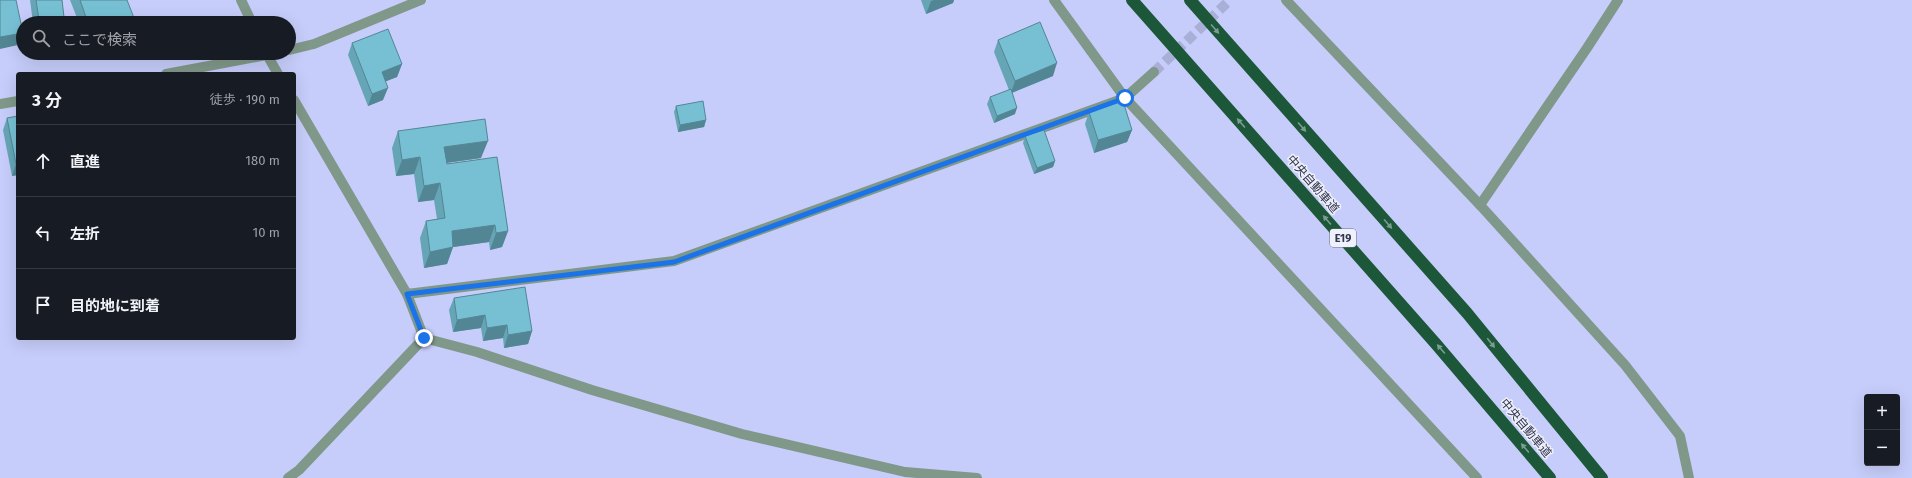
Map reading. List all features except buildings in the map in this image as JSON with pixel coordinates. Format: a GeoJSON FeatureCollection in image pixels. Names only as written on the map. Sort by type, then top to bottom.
{"type":"FeatureCollection","features":[{"type":"Feature","properties":{"kind":"highway","name":"中央自動車道"},"geometry":{"type":"LineString","coordinates":[[1132,0],[1436,344],[1550,478]]}},
{"type":"Feature","properties":{"kind":"highway"},"geometry":{"type":"LineString","coordinates":[[1190,0],[1467,314],[1602,478]]}},
{"type":"Feature","properties":{"kind":"street"},"geometry":{"type":"LineString","coordinates":[[242,0],[249,16]]}},
{"type":"Feature","properties":{"kind":"street"},"geometry":{"type":"LineString","coordinates":[[296,48],[314,44],[422,0]]}},
{"type":"Feature","properties":{"kind":"street"},"geometry":{"type":"LineString","coordinates":[[1054,0],[1125,98],[1477,478]]}},
{"type":"Feature","properties":{"kind":"street"},"geometry":{"type":"LineString","coordinates":[[1286,0],[1480,205],[1625,365],[1680,436],[1689,478]]}},
{"type":"Feature","properties":{"kind":"street"},"geometry":{"type":"LineString","coordinates":[[1480,205],[1618,0]]}},
{"type":"Feature","properties":{"kind":"street"},"geometry":{"type":"LineString","coordinates":[[176,72],[239,60]]}},
{"type":"Feature","properties":{"kind":"street"},"geometry":{"type":"LineString","coordinates":[[272,60],[277,72]]}},
{"type":"Feature","properties":{"kind":"street"},"geometry":{"type":"LineString","coordinates":[[407,294],[674,262],[1125,98],[1154,72]]}},
{"type":"Feature","properties":{"kind":"street"},"geometry":{"type":"LineString","coordinates":[[0,104],[16,101]]}},
{"type":"Feature","properties":{"kind":"street"},"geometry":{"type":"LineString","coordinates":[[296,103],[407,294],[424,338]]}},
{"type":"Feature","properties":{"kind":"street"},"geometry":{"type":"LineString","coordinates":[[288,478],[299,470],[424,338]]}},
{"type":"Feature","properties":{"kind":"street"},"geometry":{"type":"LineString","coordinates":[[424,338],[477,352],[592,390],[742,434],[905,472],[977,478]]}},
{"type":"Feature","properties":{"kind":"tunnel"},"geometry":{"type":"LineString","coordinates":[[1154,72],[1230,0]]}},
{"type":"Feature","properties":{"kind":"route"},"geometry":{"type":"LineString","coordinates":[[424,338],[407,294],[674,262],[1125,98]]}}]}
